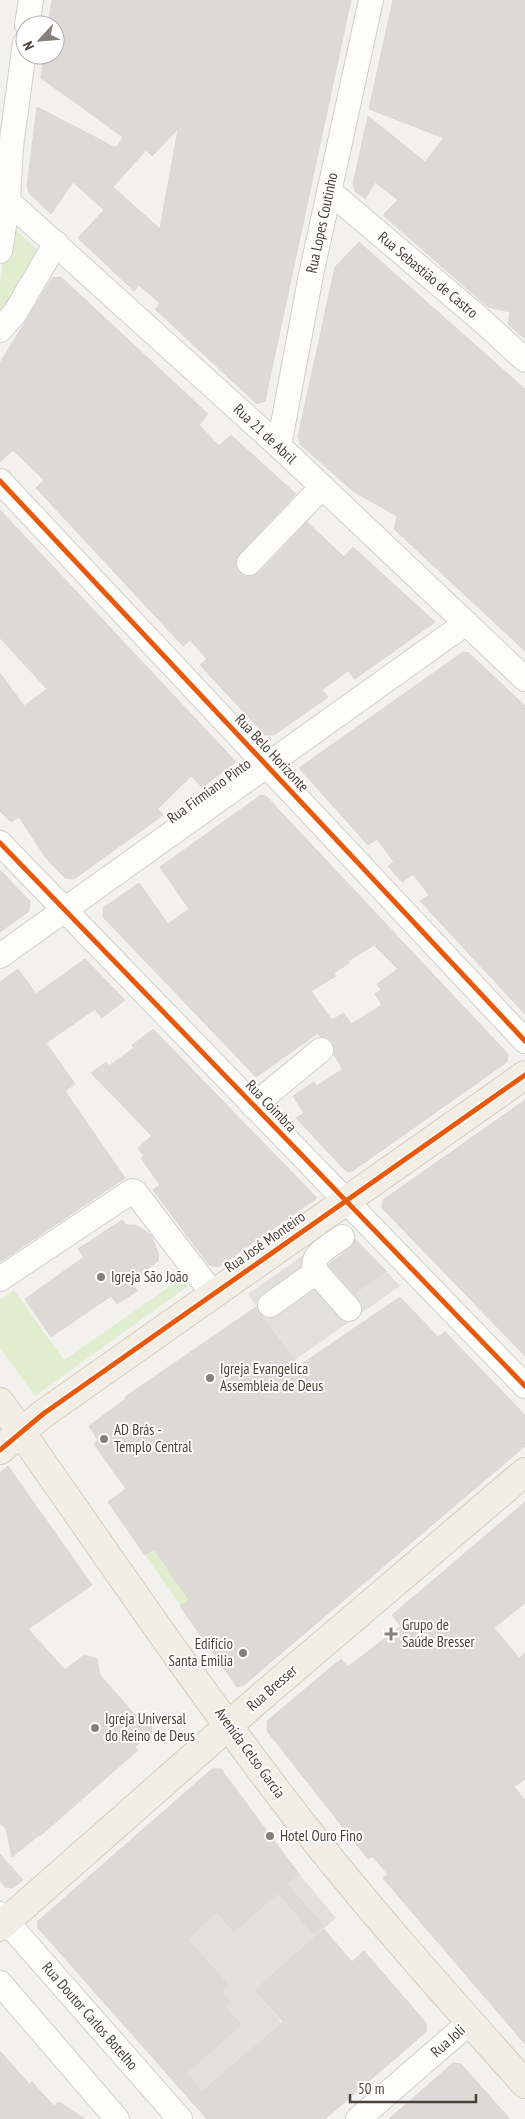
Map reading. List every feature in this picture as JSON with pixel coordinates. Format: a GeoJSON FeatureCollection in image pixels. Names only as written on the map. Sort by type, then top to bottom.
{"type":"FeatureCollection","features":[{"type":"Feature","properties":{"kind":"main road","name":"Rua José Monteiro"},"geometry":{"type":"LineString","coordinates":[[0,1450],[21,1432],[213,1294],[525,1075]]}},
{"type":"Feature","properties":{"kind":"main road","name":"Avenida Celso Garcia"},"geometry":{"type":"LineString","coordinates":[[0,1402],[229,1725],[324,1851],[525,2084]]}},
{"type":"Feature","properties":{"kind":"main road","name":"Rua Bresser"},"geometry":{"type":"LineString","coordinates":[[2,1921],[525,1472]]}},
{"type":"Feature","properties":{"kind":"street"},"geometry":{"type":"LineString","coordinates":[[29,15],[31,0]]}},
{"type":"Feature","properties":{"kind":"street","name":"Rua Lopes Coutinho"},"geometry":{"type":"LineString","coordinates":[[279,446],[311,275],[372,0]]}},
{"type":"Feature","properties":{"kind":"street"},"geometry":{"type":"LineString","coordinates":[[0,251],[6,152],[21,65]]}},
{"type":"Feature","properties":{"kind":"street","name":"Rua Sebastião de Castro"},"geometry":{"type":"LineString","coordinates":[[329,191],[525,360]]}},
{"type":"Feature","properties":{"kind":"street","name":"Rua 21 de Abril"},"geometry":{"type":"LineString","coordinates":[[4,198],[279,446],[525,679]]}},
{"type":"Feature","properties":{"kind":"street"},"geometry":{"type":"LineString","coordinates":[[0,330],[15,313],[56,243]]}},
{"type":"Feature","properties":{"kind":"street","name":"Rua Belo Horizonte"},"geometry":{"type":"LineString","coordinates":[[0,481],[525,1041]]}},
{"type":"Feature","properties":{"kind":"street"},"geometry":{"type":"LineString","coordinates":[[250,563],[322,488]]}},
{"type":"Feature","properties":{"kind":"street","name":"Rua Firmiano Pinto"},"geometry":{"type":"LineString","coordinates":[[0,956],[466,623]]}},
{"type":"Feature","properties":{"kind":"street","name":"Rua Coimbra"},"geometry":{"type":"LineString","coordinates":[[0,843],[525,1386]]}},
{"type":"Feature","properties":{"kind":"street"},"geometry":{"type":"LineString","coordinates":[[254,1106],[321,1050]]}},
{"type":"Feature","properties":{"kind":"street"},"geometry":{"type":"LineString","coordinates":[[0,1278],[132,1191],[135,1192],[213,1294]]}},
{"type":"Feature","properties":{"kind":"street"},"geometry":{"type":"LineString","coordinates":[[342,1237],[315,1258],[313,1265],[316,1272],[349,1310]]}},
{"type":"Feature","properties":{"kind":"street"},"geometry":{"type":"LineString","coordinates":[[270,1305],[316,1272]]}},
{"type":"Feature","properties":{"kind":"street","name":"Rua Doutor Carlos Botelho"},"geometry":{"type":"LineString","coordinates":[[2,1921],[180,2119]]}},
{"type":"Feature","properties":{"kind":"street"},"geometry":{"type":"LineString","coordinates":[[0,1983],[117,2119]]}},
{"type":"Feature","properties":{"kind":"street","name":"Rua Joli"},"geometry":{"type":"LineString","coordinates":[[358,2119],[470,2022]]}},
{"type":"Feature","properties":{"kind":"green space"},"geometry":{"type":"Polygon","coordinates":[[[9,224],[42,254],[0,319],[0,282],[9,224]]]}},
{"type":"Feature","properties":{"kind":"green space"},"geometry":{"type":"Polygon","coordinates":[[[182,1278],[188,1286],[35,1396],[0,1348],[0,1300],[14,1290],[64,1360],[182,1278]]]}},
{"type":"Feature","properties":{"kind":"green space"},"geometry":{"type":"Polygon","coordinates":[[[154,1549],[189,1600],[181,1606],[145,1555],[154,1549]]]}},
{"type":"Feature","properties":{"kind":"shaded area"},"geometry":{"type":"Polygon","coordinates":[[[345,1229],[355,1239],[322,1265],[338,1281],[372,1257],[379,1264],[345,1289],[352,1296],[386,1271],[400,1286],[295,1360],[248,1294],[339,1230],[345,1229]]]}},
{"type":"Feature","properties":{"kind":"shaded area"},"geometry":{"type":"Polygon","coordinates":[[[299,1874],[336,1918],[255,1990],[282,2023],[192,2102],[175,2082],[241,2025],[225,2006],[230,2002],[221,1992],[228,1985],[187,1939],[217,1912],[234,1932],[299,1874]]]}},
{"type":"Feature","properties":{"kind":"building"},"geometry":{"type":"Polygon","coordinates":[[[52,0],[351,0],[265,401],[257,404],[155,309],[160,303],[139,285],[134,291],[78,238],[104,210],[73,182],[51,214],[29,193],[27,186],[37,107],[116,148],[123,137],[41,78],[43,65],[65,65],[65,15],[50,15],[52,0]],[[178,129],[152,156],[146,150],[113,187],[160,229],[178,129]]]}},
{"type":"Feature","properties":{"kind":"building"},"geometry":{"type":"Polygon","coordinates":[[[393,0],[525,0],[525,339],[508,324],[510,312],[488,307],[383,215],[398,200],[375,182],[365,199],[355,191],[353,184],[368,116],[425,162],[444,138],[369,109],[393,0]]]}},
{"type":"Feature","properties":{"kind":"building"},"geometry":{"type":"Polygon","coordinates":[[[359,242],[525,389],[525,651],[394,529],[397,516],[354,492],[300,444],[298,437],[335,267],[359,242]]]}},
{"type":"Feature","properties":{"kind":"building"},"geometry":{"type":"Polygon","coordinates":[[[61,277],[208,414],[199,425],[219,446],[231,435],[296,494],[239,554],[236,566],[240,573],[252,576],[259,573],[307,522],[344,557],[353,547],[435,622],[355,679],[348,671],[322,690],[328,697],[274,735],[265,735],[200,665],[207,659],[190,640],[183,646],[36,488],[44,480],[13,450],[0,462],[0,363],[52,278],[61,277]]]}},
{"type":"Feature","properties":{"kind":"building"},"geometry":{"type":"Polygon","coordinates":[[[0,510],[236,762],[202,787],[191,776],[158,809],[163,815],[74,879],[65,878],[46,858],[19,817],[11,822],[0,811],[0,673],[24,706],[47,689],[0,638],[0,510]]]}},
{"type":"Feature","properties":{"kind":"building"},"geometry":{"type":"Polygon","coordinates":[[[463,652],[469,653],[525,706],[525,1014],[420,901],[429,895],[413,874],[402,882],[388,866],[394,862],[377,839],[368,845],[299,768],[463,652]]]}},
{"type":"Feature","properties":{"kind":"building"},"geometry":{"type":"Polygon","coordinates":[[[261,795],[266,796],[508,1054],[507,1062],[351,1172],[346,1171],[296,1118],[304,1113],[293,1096],[314,1082],[317,1086],[343,1069],[334,1055],[334,1047],[331,1041],[321,1037],[318,1033],[256,1077],[103,917],[103,908],[139,883],[168,924],[189,909],[160,867],[261,795]],[[374,945],[348,961],[349,963],[334,973],[336,976],[311,991],[332,1020],[344,1013],[351,1024],[382,1005],[375,994],[381,990],[377,984],[398,969],[374,945]]]}},
{"type":"Feature","properties":{"kind":"building"},"geometry":{"type":"Polygon","coordinates":[[[0,870],[30,901],[29,911],[0,932],[0,870]]]}},
{"type":"Feature","properties":{"kind":"building"},"geometry":{"type":"Polygon","coordinates":[[[85,959],[125,1000],[102,1018],[95,1009],[46,1043],[75,1084],[65,1091],[125,1178],[0,1262],[0,982],[18,969],[36,994],[85,959]]]}},
{"type":"Feature","properties":{"kind":"building"},"geometry":{"type":"Polygon","coordinates":[[[153,1029],[317,1198],[218,1267],[209,1265],[153,1190],[160,1185],[141,1158],[144,1156],[138,1148],[152,1136],[91,1073],[106,1062],[109,1066],[134,1048],[132,1045],[153,1029]]]}},
{"type":"Feature","properties":{"kind":"building"},"geometry":{"type":"Polygon","coordinates":[[[525,1100],[525,1356],[382,1208],[383,1200],[525,1100]]]}},
{"type":"Feature","properties":{"kind":"building","name":"Igreja São João"},"geometry":{"type":"Polygon","coordinates":[[[122,1220],[126,1225],[136,1225],[151,1235],[159,1255],[158,1261],[131,1282],[137,1291],[117,1304],[111,1296],[51,1337],[25,1299],[84,1257],[78,1249],[122,1220]]]}},
{"type":"Feature","properties":{"kind":"building"},"geometry":{"type":"Polygon","coordinates":[[[355,1239],[386,1271],[354,1294],[328,1265],[350,1248],[355,1239]]]}},
{"type":"Feature","properties":{"kind":"building"},"geometry":{"type":"Polygon","coordinates":[[[400,1297],[438,1337],[445,1332],[525,1415],[525,1446],[244,1685],[237,1687],[180,1606],[189,1600],[154,1549],[145,1555],[108,1502],[126,1489],[94,1444],[98,1440],[89,1426],[126,1399],[125,1397],[256,1307],[299,1366],[400,1297]]]}},
{"type":"Feature","properties":{"kind":"building","name":"Igreja Universal do Reino de Deus"},"geometry":{"type":"Polygon","coordinates":[[[8,1466],[92,1585],[28,1629],[65,1670],[84,1655],[97,1659],[100,1675],[134,1714],[150,1720],[152,1733],[135,1747],[138,1750],[40,1836],[12,1857],[6,1829],[0,1823],[0,1473],[8,1466]]]}},
{"type":"Feature","properties":{"kind":"building"},"geometry":{"type":"Polygon","coordinates":[[[525,1502],[525,1603],[494,1628],[519,1658],[525,1653],[525,1779],[514,1787],[525,1800],[525,2044],[383,1878],[388,1874],[372,1856],[368,1859],[267,1731],[267,1721],[341,1659],[348,1667],[401,1626],[392,1615],[525,1502]]]}},
{"type":"Feature","properties":{"kind":"building"},"geometry":{"type":"Polygon","coordinates":[[[212,1769],[221,1769],[299,1874],[287,1884],[323,1926],[314,1934],[278,1893],[234,1932],[217,1912],[187,1939],[228,1985],[221,1992],[230,2002],[225,2006],[241,2025],[186,2073],[202,2092],[283,2022],[255,1990],[324,1929],[352,1962],[364,1951],[426,2023],[426,2032],[325,2119],[207,2119],[38,1928],[38,1921],[212,1769]]]}},
{"type":"Feature","properties":{"kind":"building"},"geometry":{"type":"Polygon","coordinates":[[[0,1854],[23,1880],[13,1888],[5,1887],[0,1881],[0,1854]]]}},
{"type":"Feature","properties":{"kind":"building"},"geometry":{"type":"Polygon","coordinates":[[[0,2051],[29,2084],[32,2082],[54,2106],[59,2102],[85,2119],[0,2119],[0,2051]]]}},
{"type":"Feature","properties":{"kind":"building"},"geometry":{"type":"Polygon","coordinates":[[[453,2063],[461,2064],[510,2119],[389,2119],[453,2063]]]}},
{"type":"Feature","properties":{"kind":"cycle path"},"geometry":{"type":"LineString","coordinates":[[0,481],[525,1041]]}},
{"type":"Feature","properties":{"kind":"cycle path"},"geometry":{"type":"LineString","coordinates":[[0,843],[525,1386]]}},
{"type":"Feature","properties":{"kind":"cycle path"},"geometry":{"type":"LineString","coordinates":[[0,1450],[43,1414],[525,1075]]}},
{"type":"Feature","properties":{"kind":"place","name":"Igreja São João"},"geometry":{"type":"Point","coordinates":[101,1277]}},
{"type":"Feature","properties":{"kind":"place","name":"Igreja Evangelica Assembleia de Deus"},"geometry":{"type":"Point","coordinates":[210,1378]}},
{"type":"Feature","properties":{"kind":"place","name":"AD Brás - Templo Central"},"geometry":{"type":"Point","coordinates":[104,1439]}},
{"type":"Feature","properties":{"kind":"place","name":"Grupo de Saúde Bresser"},"geometry":{"type":"Point","coordinates":[391,1634]}},
{"type":"Feature","properties":{"kind":"place","name":"Edifício Santa Emilia"},"geometry":{"type":"Point","coordinates":[243,1653]}},
{"type":"Feature","properties":{"kind":"place","name":"Igreja Universal do Reino de Deus"},"geometry":{"type":"Point","coordinates":[95,1728]}},
{"type":"Feature","properties":{"kind":"place","name":"Hotel Ouro Fino"},"geometry":{"type":"Point","coordinates":[270,1836]}}]}
